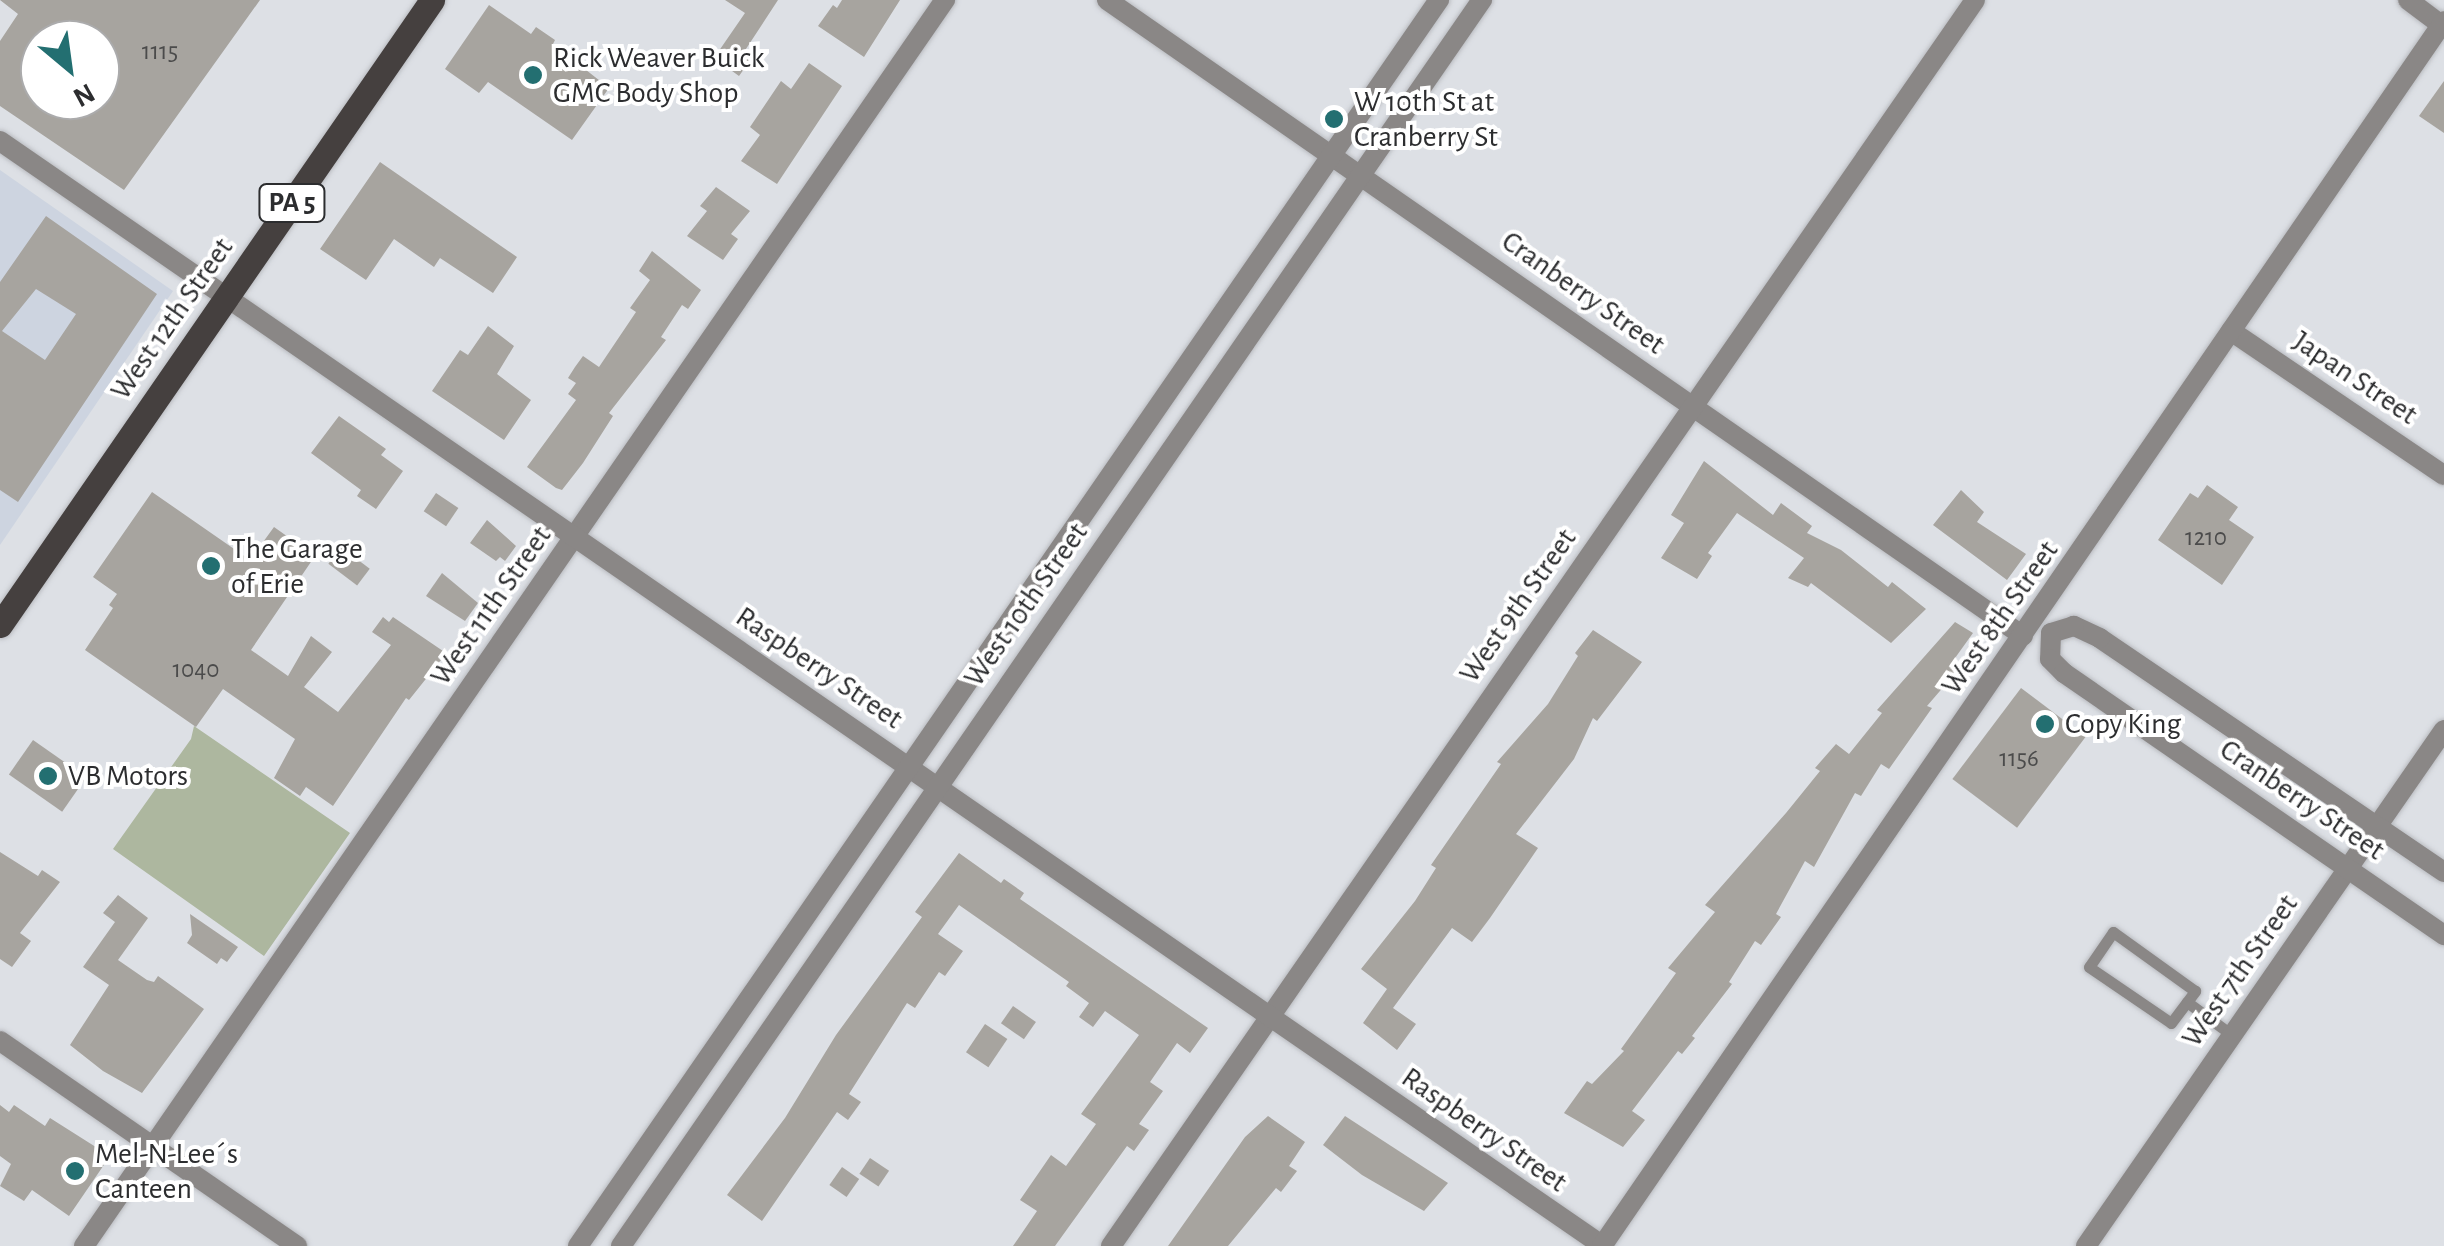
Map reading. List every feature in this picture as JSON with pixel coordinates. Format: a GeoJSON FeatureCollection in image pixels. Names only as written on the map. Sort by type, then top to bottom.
{"type":"FeatureCollection","features":[{"type":"Feature","properties":{"kind":"main road","name":"West 12th Street"},"geometry":{"type":"LineString","coordinates":[[0,625],[432,0]]}},
{"type":"Feature","properties":{"kind":"street","name":"West 11th Street"},"geometry":{"type":"LineString","coordinates":[[84,1246],[946,0]]}},
{"type":"Feature","properties":{"kind":"street","name":"Cranberry Street"},"geometry":{"type":"LineString","coordinates":[[1107,0],[1693,405],[2029,628],[2052,634],[2074,626],[2100,638],[2444,872]]}},
{"type":"Feature","properties":{"kind":"street","name":"West 10th Street"},"geometry":{"type":"LineString","coordinates":[[578,1246],[1439,0]]}},
{"type":"Feature","properties":{"kind":"street","name":"West 10th Street"},"geometry":{"type":"LineString","coordinates":[[622,1246],[1482,0]]}},
{"type":"Feature","properties":{"kind":"street","name":"West 9th Street"},"geometry":{"type":"LineString","coordinates":[[1110,1246],[1974,0]]}},
{"type":"Feature","properties":{"kind":"street"},"geometry":{"type":"LineString","coordinates":[[2408,0],[2443,24]]}},
{"type":"Feature","properties":{"kind":"street","name":"West 8th Street"},"geometry":{"type":"LineString","coordinates":[[1602,1246],[2443,24]]}},
{"type":"Feature","properties":{"kind":"street","name":"Raspberry Street"},"geometry":{"type":"LineString","coordinates":[[0,141],[1602,1246]]}},
{"type":"Feature","properties":{"kind":"street","name":"Japan Street"},"geometry":{"type":"LineString","coordinates":[[2231,330],[2444,476]]}},
{"type":"Feature","properties":{"kind":"street"},"geometry":{"type":"LineString","coordinates":[[1119,462],[1148,483]]}},
{"type":"Feature","properties":{"kind":"street","name":"Cranberry Street"},"geometry":{"type":"LineString","coordinates":[[2052,634],[2050,659],[2064,673],[2444,934]]}},
{"type":"Feature","properties":{"kind":"street","name":"West 7th Street"},"geometry":{"type":"LineString","coordinates":[[2086,1246],[2444,730]]}},
{"type":"Feature","properties":{"kind":"street"},"geometry":{"type":"LineString","coordinates":[[0,1041],[296,1246]]}},
{"type":"Feature","properties":{"kind":"street"},"geometry":{"type":"LineString","coordinates":[[636,1162],[665,1182]]}},
{"type":"Feature","properties":{"kind":"lane"},"geometry":{"type":"LineString","coordinates":[[2113,932],[2195,990],[2186,1002],[2172,1024],[2088,967],[2113,932]]}},
{"type":"Feature","properties":{"kind":"lane"},"geometry":{"type":"LineString","coordinates":[[2186,1002],[2232,1035]]}},
{"type":"Feature","properties":{"kind":"shaded area"},"geometry":{"type":"Polygon","coordinates":[[[0,170],[173,291],[0,545],[0,170]]]}},
{"type":"Feature","properties":{"kind":"green space"},"geometry":{"type":"Polygon","coordinates":[[[194,726],[350,833],[264,956],[113,849],[191,739],[194,726]]]}},
{"type":"Feature","properties":{"kind":"building"},"geometry":{"type":"Polygon","coordinates":[[[0,0],[260,0],[124,190],[21,120],[120,120],[120,20],[20,20],[20,120],[0,106],[0,41],[18,14],[0,0]]]}},
{"type":"Feature","properties":{"kind":"building"},"geometry":{"type":"Polygon","coordinates":[[[725,0],[778,0],[744,52],[752,58],[739,76],[714,58],[745,13],[725,0]]]}},
{"type":"Feature","properties":{"kind":"building"},"geometry":{"type":"Polygon","coordinates":[[[842,0],[900,0],[864,57],[818,26],[833,5],[837,8],[842,0]]]}},
{"type":"Feature","properties":{"kind":"building"},"geometry":{"type":"Polygon","coordinates":[[[489,5],[531,34],[536,27],[555,40],[553,44],[609,88],[572,140],[488,82],[479,93],[445,69],[489,5]]]}},
{"type":"Feature","properties":{"kind":"building"},"geometry":{"type":"Polygon","coordinates":[[[809,63],[842,86],[777,184],[741,161],[760,135],[750,127],[781,81],[791,89],[809,63]]]}},
{"type":"Feature","properties":{"kind":"building"},"geometry":{"type":"Polygon","coordinates":[[[2444,81],[2444,133],[2419,116],[2444,81]]]}},
{"type":"Feature","properties":{"kind":"building"},"geometry":{"type":"Polygon","coordinates":[[[380,162],[517,257],[493,293],[440,258],[434,267],[394,239],[366,280],[320,249],[380,162]]]}},
{"type":"Feature","properties":{"kind":"building"},"geometry":{"type":"Polygon","coordinates":[[[716,187],[750,211],[731,234],[738,239],[723,260],[687,236],[707,211],[700,206],[716,187]]]}},
{"type":"Feature","properties":{"kind":"building"},"geometry":{"type":"Polygon","coordinates":[[[46,216],[157,294],[18,502],[0,490],[0,282],[46,216]],[[36,289],[2,331],[45,360],[76,314],[36,289]]]}},
{"type":"Feature","properties":{"kind":"building"},"geometry":{"type":"Polygon","coordinates":[[[652,251],[701,290],[688,309],[682,305],[661,337],[666,340],[609,413],[613,416],[583,463],[562,490],[556,488],[527,467],[576,400],[568,394],[576,383],[568,378],[575,367],[583,356],[599,367],[636,312],[630,308],[650,280],[639,271],[652,251]]]}},
{"type":"Feature","properties":{"kind":"building"},"geometry":{"type":"Polygon","coordinates":[[[488,326],[514,346],[497,374],[531,400],[504,440],[432,391],[460,350],[468,355],[488,326]]]}},
{"type":"Feature","properties":{"kind":"building"},"geometry":{"type":"Polygon","coordinates":[[[339,416],[386,449],[381,455],[403,471],[376,509],[357,496],[361,490],[311,453],[339,416]]]}},
{"type":"Feature","properties":{"kind":"building"},"geometry":{"type":"Polygon","coordinates":[[[1704,461],[1773,515],[1781,503],[1812,526],[1807,533],[1841,550],[1888,587],[1892,582],[1926,609],[1891,643],[1811,583],[1808,587],[1788,578],[1804,558],[1737,513],[1708,553],[1712,556],[1697,579],[1661,558],[1684,523],[1671,515],[1704,461]]]}},
{"type":"Feature","properties":{"kind":"building"},"geometry":{"type":"Polygon","coordinates":[[[2207,485],[2238,507],[2229,520],[2254,537],[2222,585],[2158,540],[2190,493],[2198,498],[2207,485]]]}},
{"type":"Feature","properties":{"kind":"building"},"geometry":{"type":"Polygon","coordinates":[[[1961,490],[1984,512],[1977,522],[2026,554],[2007,580],[1933,525],[1961,490]]]}},
{"type":"Feature","properties":{"kind":"building"},"geometry":{"type":"Polygon","coordinates":[[[152,492],[250,560],[274,527],[315,556],[251,650],[288,676],[311,636],[332,652],[304,687],[338,712],[391,645],[372,632],[383,617],[389,622],[393,617],[443,651],[438,657],[441,660],[409,700],[406,698],[333,806],[306,787],[300,796],[274,778],[295,739],[223,689],[196,727],[85,650],[113,608],[109,605],[117,594],[93,577],[152,492]]]}},
{"type":"Feature","properties":{"kind":"building"},"geometry":{"type":"Polygon","coordinates":[[[436,493],[458,508],[446,526],[424,511],[436,493]]]}},
{"type":"Feature","properties":{"kind":"building"},"geometry":{"type":"Polygon","coordinates":[[[487,520],[516,546],[505,561],[500,557],[496,561],[470,543],[487,520]]]}},
{"type":"Feature","properties":{"kind":"building"},"geometry":{"type":"Polygon","coordinates":[[[341,547],[370,569],[357,585],[328,564],[341,547]]]}},
{"type":"Feature","properties":{"kind":"building"},"geometry":{"type":"Polygon","coordinates":[[[442,573],[478,603],[465,621],[426,596],[442,573]]]}},
{"type":"Feature","properties":{"kind":"building"},"geometry":{"type":"Polygon","coordinates":[[[1955,622],[1973,633],[1950,665],[1958,670],[1927,706],[1932,708],[1889,769],[1881,764],[1861,796],[1855,793],[1814,867],[1805,861],[1776,914],[1781,917],[1761,945],[1755,941],[1729,982],[1732,984],[1692,1036],[1695,1038],[1682,1054],[1678,1051],[1632,1111],[1645,1120],[1623,1147],[1564,1113],[1587,1081],[1592,1084],[1624,1051],[1621,1049],[1676,973],[1668,968],[1715,912],[1705,905],[1786,813],[1836,744],[1849,754],[1882,713],[1877,710],[1955,622]]]}},
{"type":"Feature","properties":{"kind":"building"},"geometry":{"type":"Polygon","coordinates":[[[1593,630],[1642,662],[1597,721],[1593,718],[1574,759],[1516,834],[1538,848],[1490,918],[1472,942],[1452,928],[1393,1008],[1416,1024],[1397,1050],[1363,1023],[1387,989],[1361,969],[1415,901],[1436,868],[1431,865],[1501,764],[1497,762],[1548,704],[1578,656],[1575,653],[1593,630]]]}},
{"type":"Feature","properties":{"kind":"building"},"geometry":{"type":"Polygon","coordinates":[[[2021,688],[2086,737],[2017,828],[1952,779],[2021,688]]]}},
{"type":"Feature","properties":{"kind":"building"},"geometry":{"type":"Polygon","coordinates":[[[33,740],[86,777],[62,812],[9,774],[33,740]]]}},
{"type":"Feature","properties":{"kind":"building"},"geometry":{"type":"Polygon","coordinates":[[[0,852],[38,876],[42,870],[60,882],[20,933],[31,941],[12,967],[0,959],[0,852]]]}},
{"type":"Feature","properties":{"kind":"building"},"geometry":{"type":"Polygon","coordinates":[[[959,853],[1001,883],[1004,879],[1024,893],[1020,899],[1208,1028],[1190,1053],[1177,1043],[1150,1082],[1163,1091],[1139,1124],[1149,1130],[1134,1151],[1127,1146],[1055,1246],[1013,1246],[1037,1211],[1020,1200],[1051,1155],[1066,1166],[1096,1124],[1081,1114],[1139,1035],[1105,1011],[1093,1027],[1079,1017],[1089,1003],[1066,986],[1069,982],[959,905],[938,934],[963,951],[945,976],[939,972],[915,1008],[907,1003],[849,1094],[861,1102],[848,1120],[837,1112],[762,1221],[727,1195],[785,1118],[836,1035],[922,917],[915,912],[959,853]]]}},
{"type":"Feature","properties":{"kind":"building"},"geometry":{"type":"Polygon","coordinates":[[[118,895],[148,918],[118,960],[147,980],[154,982],[158,976],[204,1009],[142,1093],[103,1071],[70,1045],[109,985],[83,967],[115,922],[103,913],[118,895]]]}},
{"type":"Feature","properties":{"kind":"building"},"geometry":{"type":"Polygon","coordinates":[[[190,914],[238,947],[227,962],[221,958],[217,964],[187,943],[192,935],[190,914]]]}},
{"type":"Feature","properties":{"kind":"building"},"geometry":{"type":"Polygon","coordinates":[[[1013,1006],[1036,1022],[1024,1039],[1001,1023],[1013,1006]]]}},
{"type":"Feature","properties":{"kind":"building"},"geometry":{"type":"Polygon","coordinates":[[[985,1024],[1007,1039],[988,1067],[966,1052],[985,1024]]]}},
{"type":"Feature","properties":{"kind":"building"},"geometry":{"type":"Polygon","coordinates":[[[0,1105],[9,1112],[14,1105],[45,1126],[50,1118],[110,1156],[69,1216],[32,1190],[24,1201],[0,1186],[11,1164],[0,1156],[0,1105]]]}},
{"type":"Feature","properties":{"kind":"building"},"geometry":{"type":"Polygon","coordinates":[[[1268,1116],[1305,1142],[1289,1166],[1297,1171],[1281,1192],[1276,1188],[1228,1246],[1168,1246],[1245,1137],[1268,1116]]]}},
{"type":"Feature","properties":{"kind":"building"},"geometry":{"type":"Polygon","coordinates":[[[1345,1116],[1448,1183],[1424,1211],[1362,1175],[1323,1145],[1345,1116]]]}},
{"type":"Feature","properties":{"kind":"building"},"geometry":{"type":"Polygon","coordinates":[[[870,1158],[889,1171],[878,1187],[859,1174],[870,1158]]]}},
{"type":"Feature","properties":{"kind":"building"},"geometry":{"type":"Polygon","coordinates":[[[842,1167],[859,1179],[847,1197],[829,1185],[842,1167]]]}},
{"type":"Feature","properties":{"kind":"place","name":"Rick Weaver Buick GMC Body Shop"},"geometry":{"type":"Point","coordinates":[533,75]}},
{"type":"Feature","properties":{"kind":"place","name":"W 10th St at Cranberry St"},"geometry":{"type":"Point","coordinates":[1334,119]}},
{"type":"Feature","properties":{"kind":"place","name":"The Garage of Erie"},"geometry":{"type":"Point","coordinates":[211,566]}},
{"type":"Feature","properties":{"kind":"place","name":"Copy King"},"geometry":{"type":"Point","coordinates":[2045,724]}},
{"type":"Feature","properties":{"kind":"place","name":"VB Motors"},"geometry":{"type":"Point","coordinates":[48,776]}},
{"type":"Feature","properties":{"kind":"place","name":"Mel-N-Lee´s Canteen"},"geometry":{"type":"Point","coordinates":[75,1171]}}]}
